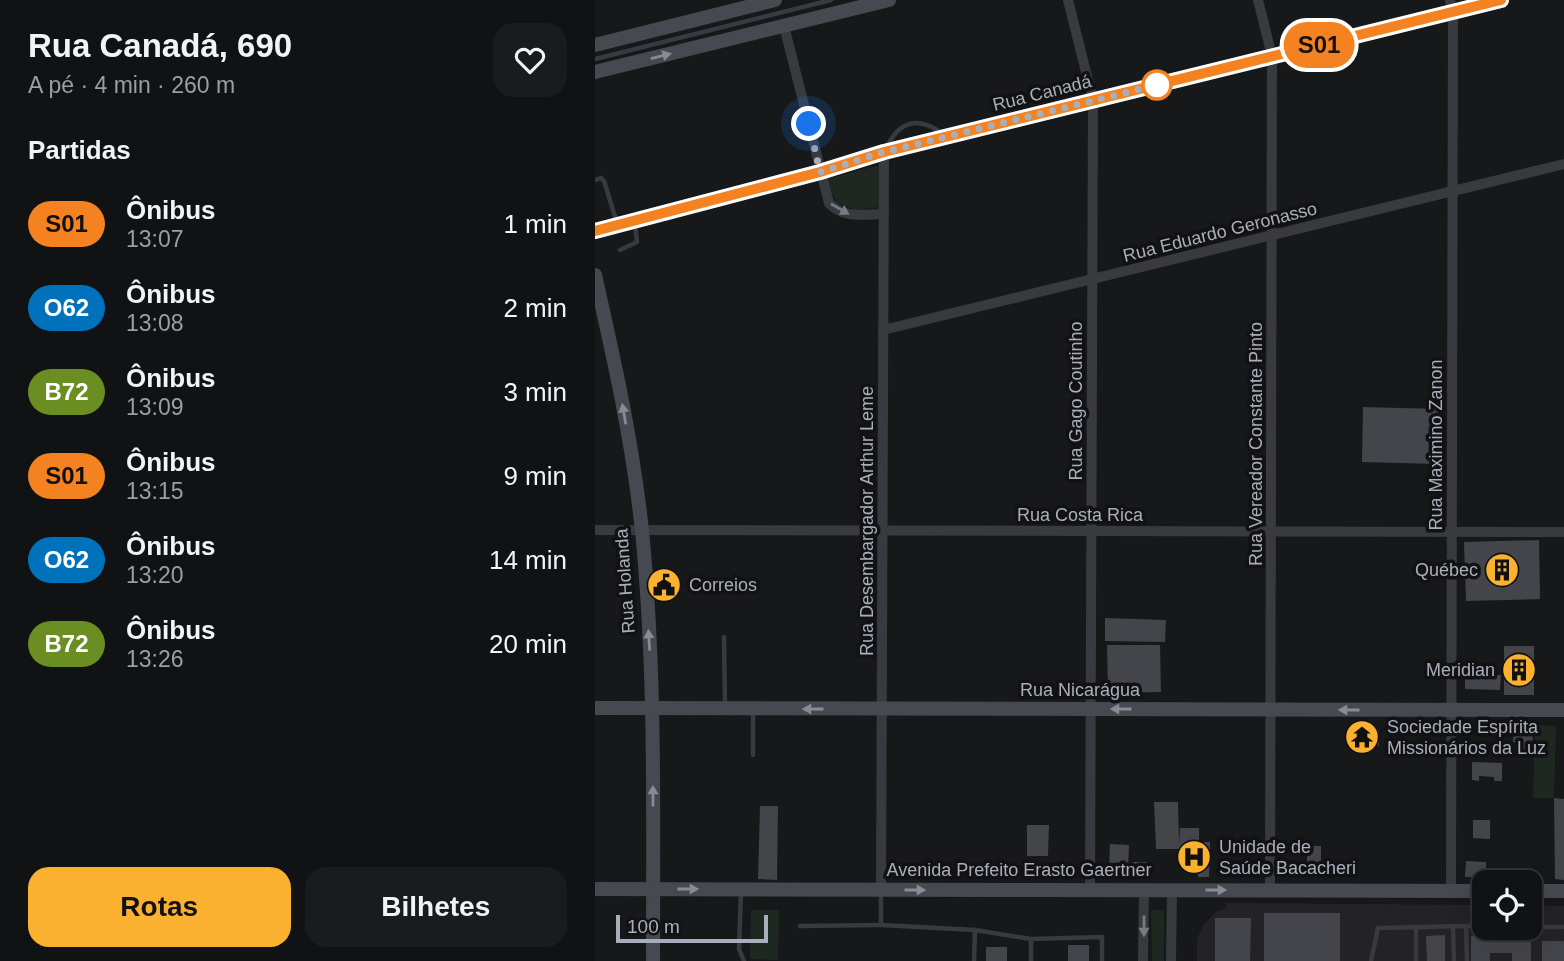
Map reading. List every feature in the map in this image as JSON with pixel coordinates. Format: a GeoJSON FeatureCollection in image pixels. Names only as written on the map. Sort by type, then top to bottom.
{"type":"FeatureCollection","features":[{"type":"Feature","properties":{"kind":"main road"},"geometry":{"type":"LineString","coordinates":[[595,45],[775,0]]}},
{"type":"Feature","properties":{"kind":"main road"},"geometry":{"type":"LineString","coordinates":[[595,72],[888,0]]}},
{"type":"Feature","properties":{"kind":"main road","name":"Rua Canadá"},"geometry":{"type":"LineString","coordinates":[[595,231],[820,172],[884,152],[1272,56],[1451,6],[1501,0]]}},
{"type":"Feature","properties":{"kind":"main road","name":"Rua Holanda"},"geometry":{"type":"LineString","coordinates":[[595,275],[620,392],[642,530],[653,708],[653,961]]}},
{"type":"Feature","properties":{"kind":"main road","name":"Rua Nicarágua"},"geometry":{"type":"LineString","coordinates":[[595,708],[1564,710]]}},
{"type":"Feature","properties":{"kind":"main road","name":"Avenida Prefeito Erasto Gaertner"},"geometry":{"type":"LineString","coordinates":[[595,889],[1472,891]]}},
{"type":"Feature","properties":{"kind":"main road"},"geometry":{"type":"LineString","coordinates":[[1542,891],[1564,891]]}},
{"type":"Feature","properties":{"kind":"street","name":"Rua Gago Coutinho"},"geometry":{"type":"LineString","coordinates":[[1067,0],[1093,100],[1090,890]]}},
{"type":"Feature","properties":{"kind":"street","name":"Rua Vereador Constante Pinto"},"geometry":{"type":"LineString","coordinates":[[1258,0],[1272,56],[1270,890]]}},
{"type":"Feature","properties":{"kind":"street","name":"Rua Maximino Zanon"},"geometry":{"type":"LineString","coordinates":[[1451,6],[1451,891]]}},
{"type":"Feature","properties":{"kind":"street"},"geometry":{"type":"LineString","coordinates":[[784,26],[826,195],[835,209],[850,215],[884,214]]}},
{"type":"Feature","properties":{"kind":"street","name":"Rua Desembargador Arthur Leme"},"geometry":{"type":"LineString","coordinates":[[881,890],[884,152]]}},
{"type":"Feature","properties":{"kind":"street","name":"Rua Eduardo Geronasso"},"geometry":{"type":"LineString","coordinates":[[883,330],[1564,164]]}},
{"type":"Feature","properties":{"kind":"street","name":"Rua Costa Rica"},"geometry":{"type":"LineString","coordinates":[[595,530],[1564,532]]}},
{"type":"Feature","properties":{"kind":"street"},"geometry":{"type":"LineString","coordinates":[[1143,961],[1144,890]]}},
{"type":"Feature","properties":{"kind":"street"},"geometry":{"type":"LineString","coordinates":[[1171,961],[1172,890]]}},
{"type":"Feature","properties":{"kind":"lane"},"geometry":{"type":"LineString","coordinates":[[595,59],[831,0]]}},
{"type":"Feature","properties":{"kind":"lane"},"geometry":{"type":"LineString","coordinates":[[595,180],[601,178],[604,181],[637,242],[619,250]]}},
{"type":"Feature","properties":{"kind":"lane"},"geometry":{"type":"LineString","coordinates":[[724,637],[726,709]]}},
{"type":"Feature","properties":{"kind":"lane"},"geometry":{"type":"LineString","coordinates":[[753,709],[753,755]]}},
{"type":"Feature","properties":{"kind":"lane"},"geometry":{"type":"LineString","coordinates":[[741,889],[739,949],[744,961]]}},
{"type":"Feature","properties":{"kind":"lane"},"geometry":{"type":"LineString","coordinates":[[880,925],[881,890]]}},
{"type":"Feature","properties":{"kind":"lane"},"geometry":{"type":"LineString","coordinates":[[800,926],[880,925],[975,930],[1031,939],[1102,937],[1102,961]]}},
{"type":"Feature","properties":{"kind":"lane"},"geometry":{"type":"LineString","coordinates":[[1453,926],[1454,961]]}},
{"type":"Feature","properties":{"kind":"lane"},"geometry":{"type":"LineString","coordinates":[[1466,926],[1467,961]]}},
{"type":"Feature","properties":{"kind":"lane"},"geometry":{"type":"LineString","coordinates":[[1371,961],[1378,929],[1472,926]]}},
{"type":"Feature","properties":{"kind":"lane"},"geometry":{"type":"LineString","coordinates":[[1416,927],[1416,961]]}},
{"type":"Feature","properties":{"kind":"lane"},"geometry":{"type":"LineString","coordinates":[[1542,927],[1564,927]]}},
{"type":"Feature","properties":{"kind":"lane"},"geometry":{"type":"LineString","coordinates":[[974,961],[975,930]]}},
{"type":"Feature","properties":{"kind":"lane"},"geometry":{"type":"LineString","coordinates":[[1031,939],[1031,961]]}},
{"type":"Feature","properties":{"kind":"shaded area"},"geometry":{"type":"Polygon","coordinates":[[[880,165],[880,207],[856,210],[836,203],[827,179],[880,165]]]}},
{"type":"Feature","properties":{"kind":"shaded area"},"geometry":{"type":"Polygon","coordinates":[[[1535,725],[1556,726],[1554,798],[1533,798],[1535,725]]]}},
{"type":"Feature","properties":{"kind":"shaded area"},"geometry":{"type":"Polygon","coordinates":[[[1226,903],[1472,905],[1472,940],[1542,940],[1542,905],[1564,906],[1564,961],[1197,961],[1197,939],[1204,924],[1217,911],[1226,909],[1226,903]]]}},
{"type":"Feature","properties":{"kind":"shaded area"},"geometry":{"type":"Polygon","coordinates":[[[751,910],[779,910],[778,960],[750,959],[751,910]]]}},
{"type":"Feature","properties":{"kind":"shaded area"},"geometry":{"type":"Polygon","coordinates":[[[1151,910],[1164,910],[1164,961],[1152,961],[1151,910]]]}},
{"type":"Feature","properties":{"kind":"building"},"geometry":{"type":"Polygon","coordinates":[[[1363,407],[1438,409],[1437,464],[1362,462],[1363,407]]]}},
{"type":"Feature","properties":{"kind":"building","name":"Québec"},"geometry":{"type":"Polygon","coordinates":[[[1539,540],[1540,599],[1466,601],[1464,542],[1539,540]]]}},
{"type":"Feature","properties":{"kind":"building"},"geometry":{"type":"Polygon","coordinates":[[[1105,618],[1166,620],[1165,642],[1105,641],[1105,618]]]}},
{"type":"Feature","properties":{"kind":"building"},"geometry":{"type":"Polygon","coordinates":[[[1107,645],[1160,645],[1161,692],[1108,693],[1107,645]]]}},
{"type":"Feature","properties":{"kind":"building","name":"Meridian"},"geometry":{"type":"Polygon","coordinates":[[[1504,646],[1534,646],[1534,695],[1504,695],[1504,646]]]}},
{"type":"Feature","properties":{"kind":"building"},"geometry":{"type":"Polygon","coordinates":[[[1465,674],[1501,675],[1500,690],[1465,689],[1465,674]]]}},
{"type":"Feature","properties":{"kind":"building","name":"Sociedade Espírita Missionários da Luz"},"geometry":{"type":"Polygon","coordinates":[[[1346,729],[1379,730],[1379,746],[1346,744],[1346,729]]]}},
{"type":"Feature","properties":{"kind":"building"},"geometry":{"type":"Polygon","coordinates":[[[1514,730],[1533,732],[1532,754],[1517,753],[1517,743],[1513,742],[1514,730]]]}},
{"type":"Feature","properties":{"kind":"building"},"geometry":{"type":"Polygon","coordinates":[[[1472,762],[1502,763],[1502,781],[1494,781],[1494,777],[1479,776],[1479,781],[1472,780],[1472,762]]]}},
{"type":"Feature","properties":{"kind":"building"},"geometry":{"type":"Polygon","coordinates":[[[1554,798],[1564,799],[1564,880],[1555,879],[1554,798]]]}},
{"type":"Feature","properties":{"kind":"building"},"geometry":{"type":"Polygon","coordinates":[[[1154,802],[1178,802],[1179,843],[1180,828],[1199,828],[1199,842],[1210,842],[1209,877],[1198,877],[1198,866],[1180,866],[1179,849],[1156,849],[1154,802]]]}},
{"type":"Feature","properties":{"kind":"building"},"geometry":{"type":"Polygon","coordinates":[[[760,806],[778,806],[777,880],[758,879],[760,806]]]}},
{"type":"Feature","properties":{"kind":"building"},"geometry":{"type":"Polygon","coordinates":[[[1473,820],[1490,820],[1490,839],[1473,838],[1473,820]]]}},
{"type":"Feature","properties":{"kind":"building"},"geometry":{"type":"Polygon","coordinates":[[[1027,825],[1049,825],[1048,856],[1027,856],[1027,825]]]}},
{"type":"Feature","properties":{"kind":"building"},"geometry":{"type":"Polygon","coordinates":[[[1110,844],[1129,845],[1128,871],[1109,870],[1110,844]]]}},
{"type":"Feature","properties":{"kind":"building"},"geometry":{"type":"Polygon","coordinates":[[[1307,846],[1321,846],[1321,877],[1307,877],[1307,846]]]}},
{"type":"Feature","properties":{"kind":"building"},"geometry":{"type":"Polygon","coordinates":[[[1466,861],[1486,862],[1486,870],[1472,870],[1472,877],[1465,877],[1466,861]]]}},
{"type":"Feature","properties":{"kind":"building"},"geometry":{"type":"Polygon","coordinates":[[[1132,862],[1147,862],[1146,877],[1132,876],[1132,862]]]}},
{"type":"Feature","properties":{"kind":"building"},"geometry":{"type":"Polygon","coordinates":[[[1264,913],[1340,913],[1340,961],[1264,961],[1264,913]]]}},
{"type":"Feature","properties":{"kind":"building"},"geometry":{"type":"Polygon","coordinates":[[[1215,918],[1251,918],[1250,961],[1215,961],[1215,918]]]}},
{"type":"Feature","properties":{"kind":"building"},"geometry":{"type":"Polygon","coordinates":[[[1445,935],[1445,961],[1427,961],[1426,936],[1445,935]]]}},
{"type":"Feature","properties":{"kind":"building"},"geometry":{"type":"Polygon","coordinates":[[[1471,936],[1472,940],[1531,940],[1531,961],[1512,961],[1512,953],[1490,953],[1490,961],[1471,961],[1471,936]]]}},
{"type":"Feature","properties":{"kind":"building"},"geometry":{"type":"Polygon","coordinates":[[[1542,941],[1564,941],[1564,961],[1542,961],[1542,941]]]}},
{"type":"Feature","properties":{"kind":"building"},"geometry":{"type":"Polygon","coordinates":[[[1068,945],[1089,945],[1089,961],[1068,961],[1068,945]]]}},
{"type":"Feature","properties":{"kind":"building"},"geometry":{"type":"Polygon","coordinates":[[[986,947],[1007,947],[1007,961],[986,961],[986,947]]]}},
{"type":"Feature","properties":{"kind":"bus line","name":"S01"},"geometry":{"type":"LineString","coordinates":[[595,231],[820,172],[884,152],[1501,0]]}},
{"type":"Feature","properties":{"kind":"place","name":"Québec"},"geometry":{"type":"Point","coordinates":[1502,570]}},
{"type":"Feature","properties":{"kind":"place","name":"Correios"},"geometry":{"type":"Point","coordinates":[664,585]}},
{"type":"Feature","properties":{"kind":"place","name":"Meridian"},"geometry":{"type":"Point","coordinates":[1519,670]}},
{"type":"Feature","properties":{"kind":"place","name":"Sociedade Espírita Missionários da Luz"},"geometry":{"type":"Point","coordinates":[1362,737]}},
{"type":"Feature","properties":{"kind":"place","name":"Unidade de Saúde Bacacheri"},"geometry":{"type":"Point","coordinates":[1194,857]}},
{"type":"Feature","properties":{"kind":"route"},"geometry":{"type":"LineString","coordinates":[[809,124],[820,172],[884,152],[1157,85]]}}]}
